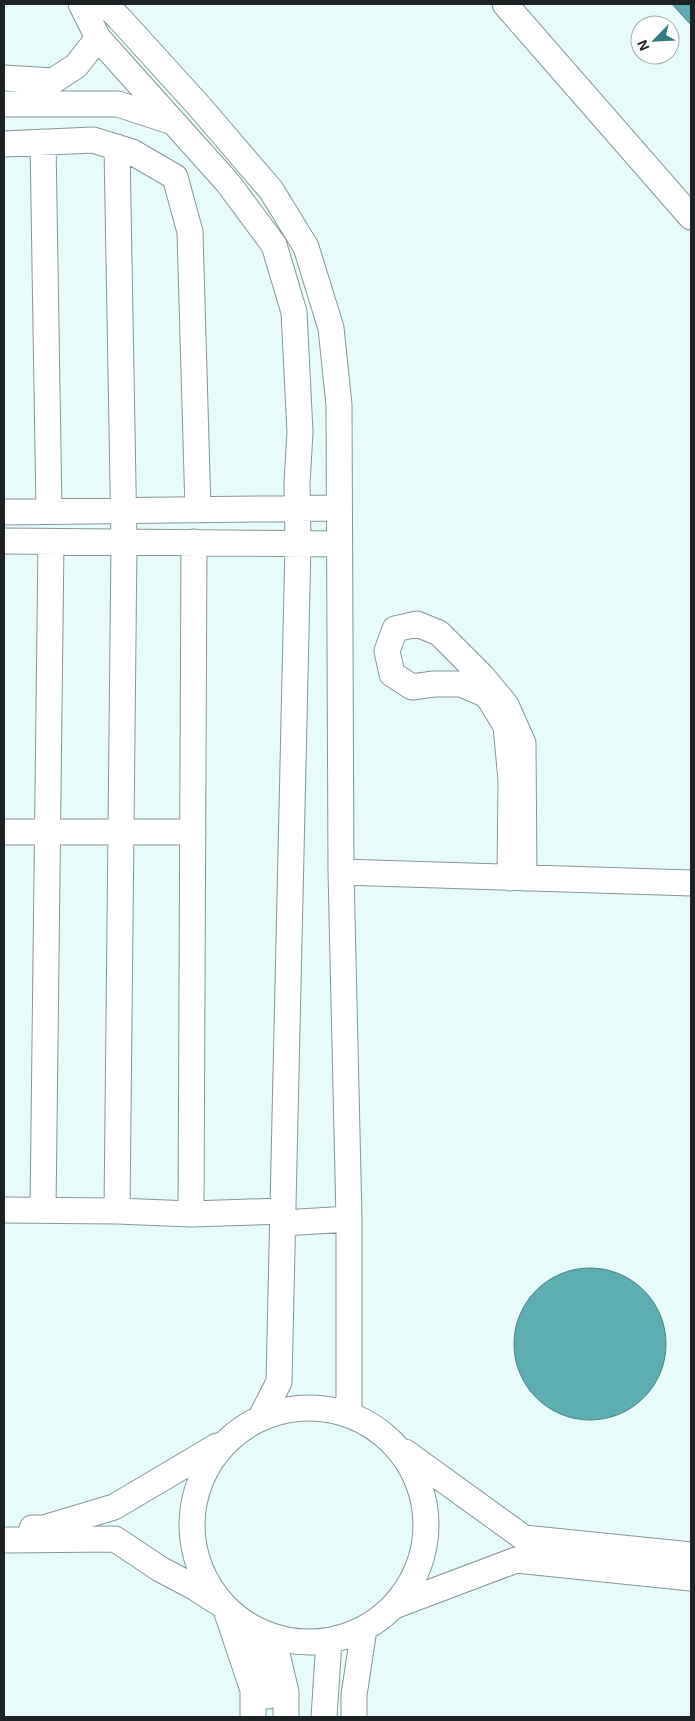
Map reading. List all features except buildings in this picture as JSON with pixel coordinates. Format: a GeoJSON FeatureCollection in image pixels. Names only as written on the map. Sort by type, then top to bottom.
{"type":"FeatureCollection","features":[{"type":"Feature","properties":{"kind":"street"},"geometry":{"type":"LineString","coordinates":[[81,4],[98,38],[228,183],[274,245],[294,312],[300,432],[279,1382],[261,1417]]}},
{"type":"Feature","properties":{"kind":"street"},"geometry":{"type":"LineString","coordinates":[[105,4],[192,99],[271,190],[306,247],[331,328],[339,405],[341,872],[349,1220],[349,1414]]}},
{"type":"Feature","properties":{"kind":"street"},"geometry":{"type":"LineString","coordinates":[[505,4],[691,218]]}},
{"type":"Feature","properties":{"kind":"street"},"geometry":{"type":"LineString","coordinates":[[4,78],[53,81],[76,66],[98,38]]}},
{"type":"Feature","properties":{"kind":"street"},"geometry":{"type":"LineString","coordinates":[[4,104],[118,104],[174,122]]}},
{"type":"Feature","properties":{"kind":"street"},"geometry":{"type":"LineString","coordinates":[[4,144],[93,140],[132,152],[175,177],[190,232],[198,510]]}},
{"type":"Feature","properties":{"kind":"street"},"geometry":{"type":"LineString","coordinates":[[44,142],[49,512]]}},
{"type":"Feature","properties":{"kind":"street"},"geometry":{"type":"LineString","coordinates":[[117,147],[124,542],[117,1211]]}},
{"type":"Feature","properties":{"kind":"street"},"geometry":{"type":"LineString","coordinates":[[4,512],[339,508]]}},
{"type":"Feature","properties":{"kind":"street"},"geometry":{"type":"LineString","coordinates":[[4,541],[339,544]]}},
{"type":"Feature","properties":{"kind":"street"},"geometry":{"type":"LineString","coordinates":[[43,1210],[51,542]]}},
{"type":"Feature","properties":{"kind":"street"},"geometry":{"type":"LineString","coordinates":[[191,1214],[194,542]]}},
{"type":"Feature","properties":{"kind":"street"},"geometry":{"type":"LineString","coordinates":[[417,624],[439,634],[482,676],[506,706],[523,743],[517,878],[506,726],[487,695],[461,684],[434,684],[412,687],[392,674],[387,651],[395,629],[417,624]]}},
{"type":"Feature","properties":{"kind":"street"},"geometry":{"type":"LineString","coordinates":[[4,832],[193,832]]}},
{"type":"Feature","properties":{"kind":"street"},"geometry":{"type":"LineString","coordinates":[[341,872],[691,883]]}},
{"type":"Feature","properties":{"kind":"street"},"geometry":{"type":"LineString","coordinates":[[4,1210],[117,1211],[349,1220]]}},
{"type":"Feature","properties":{"kind":"street"},"geometry":{"type":"LineString","coordinates":[[4,1529],[44,1528],[114,1507],[224,1442],[241,1428],[261,1417],[289,1408],[320,1407],[349,1414],[374,1427],[396,1446],[524,1538],[691,1555]]}},
{"type":"Feature","properties":{"kind":"street"},"geometry":{"type":"LineString","coordinates":[[224,1442],[203,1472],[192,1506],[192,1543],[204,1578],[225,1608],[253,1690],[253,1717]]}},
{"type":"Feature","properties":{"kind":"street"},"geometry":{"type":"LineString","coordinates":[[394,1606],[414,1578],[425,1544],[425,1509],[415,1475],[396,1446]]}},
{"type":"Feature","properties":{"kind":"street"},"geometry":{"type":"LineString","coordinates":[[4,1540],[115,1539],[160,1569],[194,1587],[264,1633],[291,1642],[346,1635],[394,1606],[516,1560],[691,1578]]}},
{"type":"Feature","properties":{"kind":"street"},"geometry":{"type":"LineString","coordinates":[[264,1633],[268,1717]]}},
{"type":"Feature","properties":{"kind":"street"},"geometry":{"type":"LineString","coordinates":[[264,1633],[286,1692],[286,1717]]}},
{"type":"Feature","properties":{"kind":"street"},"geometry":{"type":"LineString","coordinates":[[324,1717],[346,1635]]}},
{"type":"Feature","properties":{"kind":"street"},"geometry":{"type":"LineString","coordinates":[[340,1717],[346,1635]]}},
{"type":"Feature","properties":{"kind":"street"},"geometry":{"type":"LineString","coordinates":[[346,1635],[354,1695],[354,1717]]}},
{"type":"Feature","properties":{"kind":"water"},"geometry":{"type":"Polygon","coordinates":[[[672,4],[691,4],[691,25],[672,4]]]}},
{"type":"Feature","properties":{"kind":"water"},"geometry":{"type":"Polygon","coordinates":[[[590,1268],[619,1274],[632,1281],[643,1291],[653,1302],[660,1315],[666,1344],[660,1373],[653,1386],[643,1397],[632,1407],[619,1414],[590,1420],[561,1414],[548,1407],[537,1397],[527,1386],[520,1373],[514,1344],[520,1315],[527,1302],[537,1291],[548,1281],[561,1274],[590,1268]]]}}]}
